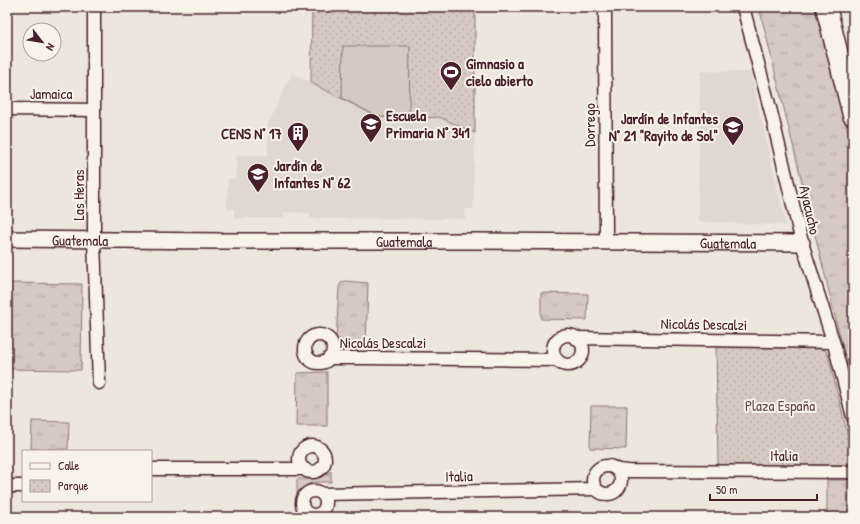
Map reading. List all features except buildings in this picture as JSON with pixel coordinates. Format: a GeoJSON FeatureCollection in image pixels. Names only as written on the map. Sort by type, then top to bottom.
{"type":"FeatureCollection","features":[{"type":"Feature","properties":{"kind":"highway"},"geometry":{"type":"LineString","coordinates":[[826,7],[853,115]]}},
{"type":"Feature","properties":{"kind":"street","name":"Las Heras"},"geometry":{"type":"LineString","coordinates":[[94,7],[94,240],[99,383]]}},
{"type":"Feature","properties":{"kind":"street","name":"Dorrego"},"geometry":{"type":"LineString","coordinates":[[605,7],[606,242]]}},
{"type":"Feature","properties":{"kind":"street","name":"Ayacucho"},"geometry":{"type":"LineString","coordinates":[[744,7],[802,243],[833,342],[853,417]]}},
{"type":"Feature","properties":{"kind":"street","name":"Jamaica"},"geometry":{"type":"LineString","coordinates":[[7,109],[94,110]]}},
{"type":"Feature","properties":{"kind":"street","name":"Guatemala"},"geometry":{"type":"LineString","coordinates":[[7,239],[802,243]]}},
{"type":"Feature","properties":{"kind":"street","name":"Nicolás Descalzi"},"geometry":{"type":"LineString","coordinates":[[575,338],[581,345],[582,354],[580,359],[572,364],[562,364],[557,360],[553,353],[553,349],[557,340],[566,336],[575,338],[833,342]]}},
{"type":"Feature","properties":{"kind":"street","name":"Nicolás Descalzi"},"geometry":{"type":"LineString","coordinates":[[329,358],[557,360]]}},
{"type":"Feature","properties":{"kind":"street","name":"Italia"},"geometry":{"type":"LineString","coordinates":[[618,470],[621,479],[619,488],[615,492],[606,494],[596,489],[592,478],[597,470],[605,466],[628,471],[853,472]]}},
{"type":"Feature","properties":{"kind":"street"},"geometry":{"type":"LineString","coordinates":[[152,469],[305,469]]}},
{"type":"Feature","properties":{"kind":"street"},"geometry":{"type":"LineString","coordinates":[[7,486],[22,486]]}},
{"type":"Feature","properties":{"kind":"street","name":"Italia"},"geometry":{"type":"LineString","coordinates":[[322,494],[596,489]]}},
{"type":"Feature","properties":{"kind":"shaded area","name":"Jardín de Infantes N° 21 \"Rayito de Sol\""},"geometry":{"type":"Polygon","coordinates":[[[700,71],[750,72],[786,225],[698,222],[700,71]]]}},
{"type":"Feature","properties":{"kind":"shaded area","name":"Escuela Primaria N° 341"},"geometry":{"type":"Polygon","coordinates":[[[292,73],[376,116],[400,119],[439,117],[475,133],[473,209],[465,209],[465,219],[310,218],[310,213],[284,212],[284,218],[234,218],[234,209],[227,209],[228,179],[235,179],[237,155],[268,155],[268,124],[292,73]]]}},
{"type":"Feature","properties":{"kind":"green space"},"geometry":{"type":"Polygon","coordinates":[[[312,7],[475,7],[475,133],[439,117],[400,119],[376,116],[311,83],[312,7]]]}},
{"type":"Feature","properties":{"kind":"green space"},"geometry":{"type":"Polygon","coordinates":[[[759,7],[817,7],[853,151],[853,389],[759,7]]]}},
{"type":"Feature","properties":{"kind":"green space"},"geometry":{"type":"Polygon","coordinates":[[[343,46],[410,46],[409,118],[400,119],[376,116],[342,98],[343,46]]]}},
{"type":"Feature","properties":{"kind":"green space"},"geometry":{"type":"Polygon","coordinates":[[[344,281],[368,283],[366,346],[344,346],[336,340],[339,287],[344,281]]]}},
{"type":"Feature","properties":{"kind":"green space"},"geometry":{"type":"Polygon","coordinates":[[[7,283],[82,284],[81,370],[7,369],[7,283]]]}},
{"type":"Feature","properties":{"kind":"green space"},"geometry":{"type":"Polygon","coordinates":[[[541,293],[588,294],[587,320],[541,319],[541,293]]]}},
{"type":"Feature","properties":{"kind":"green space","name":"Plaza España"},"geometry":{"type":"Polygon","coordinates":[[[716,347],[818,347],[826,351],[852,452],[852,461],[849,464],[841,465],[718,465],[716,347]]]}},
{"type":"Feature","properties":{"kind":"green space"},"geometry":{"type":"Polygon","coordinates":[[[327,372],[327,426],[296,426],[297,373],[327,372]]]}},
{"type":"Feature","properties":{"kind":"green space"},"geometry":{"type":"Polygon","coordinates":[[[591,406],[627,406],[626,449],[590,448],[591,406]]]}},
{"type":"Feature","properties":{"kind":"green space"},"geometry":{"type":"Polygon","coordinates":[[[32,421],[69,422],[68,449],[31,449],[32,421]]]}},
{"type":"Feature","properties":{"kind":"green space"},"geometry":{"type":"Polygon","coordinates":[[[331,471],[331,482],[311,483],[304,487],[297,496],[297,479],[311,479],[323,476],[331,471]]]}},
{"type":"Feature","properties":{"kind":"green space"},"geometry":{"type":"Polygon","coordinates":[[[827,480],[853,480],[853,517],[827,517],[827,480]]]}},
{"type":"Feature","properties":{"kind":"place","name":"Gimnasio a cielo abierto"},"geometry":{"type":"Point","coordinates":[451,92]}},
{"type":"Feature","properties":{"kind":"place","name":"Escuela Primaria N° 341"},"geometry":{"type":"Point","coordinates":[371,144]}},
{"type":"Feature","properties":{"kind":"place","name":"Jardín de Infantes N° 21 \"Rayito de Sol\""},"geometry":{"type":"Point","coordinates":[733,146]}},
{"type":"Feature","properties":{"kind":"place","name":"CENS N° 17"},"geometry":{"type":"Point","coordinates":[298,152]}},
{"type":"Feature","properties":{"kind":"place","name":"Jardín de Infantes N° 62"},"geometry":{"type":"Point","coordinates":[258,194]}}]}
